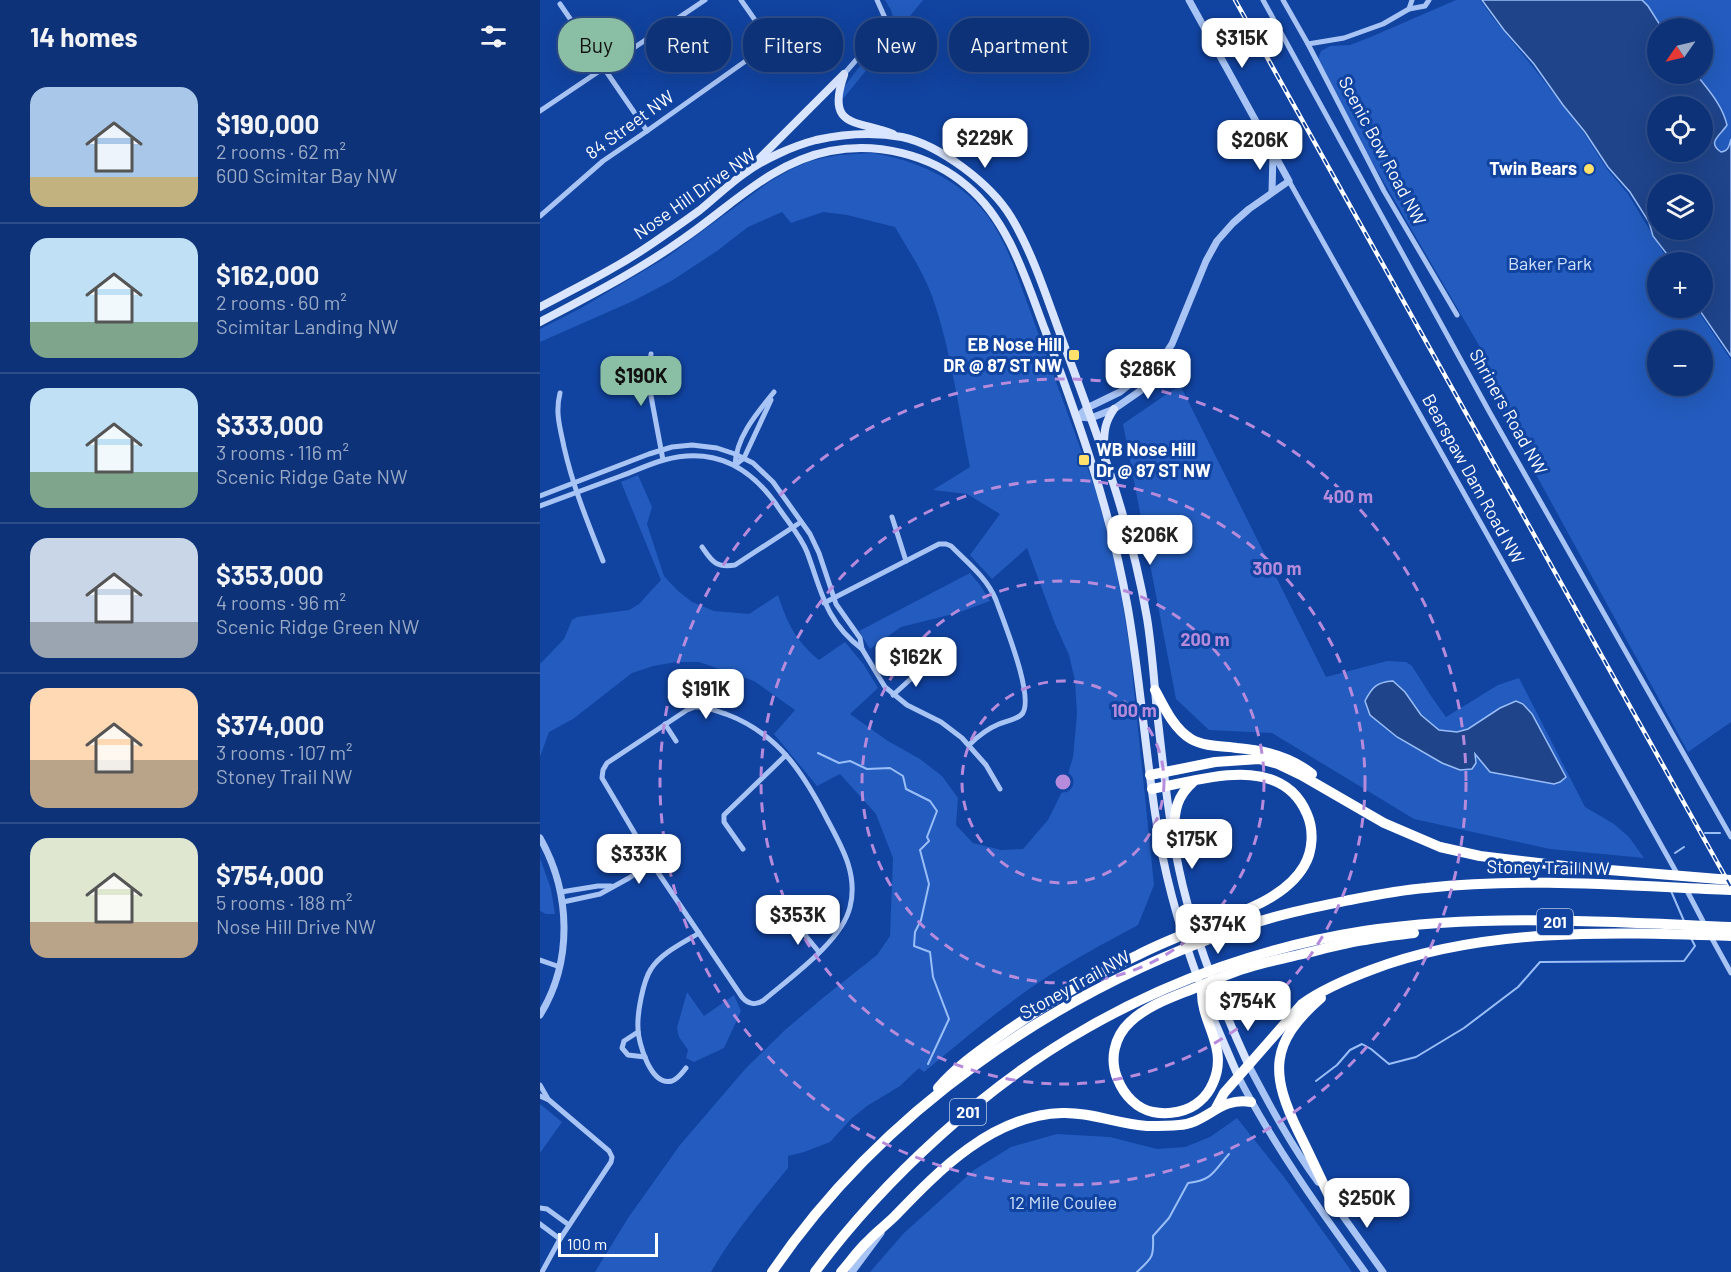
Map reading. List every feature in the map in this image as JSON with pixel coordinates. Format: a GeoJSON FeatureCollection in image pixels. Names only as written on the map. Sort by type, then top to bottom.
{"type":"FeatureCollection","features":[{"type":"Feature","properties":{"kind":"highway"},"geometry":{"type":"LineString","coordinates":[[1155,690],[1176,724],[1191,739],[1221,747],[1255,749],[1291,760],[1347,803]]}},
{"type":"Feature","properties":{"kind":"highway"},"geometry":{"type":"LineString","coordinates":[[1150,775],[1215,762],[1259,759],[1278,764],[1301,775],[1384,823],[1440,847],[1480,856],[1573,867],[1731,880]]}},
{"type":"Feature","properties":{"kind":"highway"},"geometry":{"type":"LineString","coordinates":[[925,1105],[949,1074],[1038,1010],[1136,955],[1258,904],[1286,886],[1304,868],[1311,847],[1310,820],[1299,800],[1284,785],[1275,780],[1248,774],[1228,775],[1152,789]]}},
{"type":"Feature","properties":{"kind":"highway"},"geometry":{"type":"LineString","coordinates":[[1173,835],[1174,817],[1179,797],[1193,781]]}},
{"type":"Feature","properties":{"kind":"highway","name":"Stoney Trail NW"},"geometry":{"type":"LineString","coordinates":[[772,1272],[833,1195],[864,1162],[925,1105],[1012,1039],[1098,988],[1148,963],[1234,930],[1317,907],[1424,888],[1491,883],[1543,883],[1731,890]]}},
{"type":"Feature","properties":{"kind":"highway","name":"201"},"geometry":{"type":"LineString","coordinates":[[815,1272],[838,1241],[911,1162],[1012,1078],[1094,1024],[1156,993],[1236,961],[1300,942],[1365,931],[1455,923],[1510,921],[1656,929],[1731,927]]}},
{"type":"Feature","properties":{"kind":"highway"},"geometry":{"type":"LineString","coordinates":[[1202,991],[1202,1003],[1208,1013],[1218,1058],[1218,1073],[1209,1093],[1197,1104],[1177,1112],[1152,1112],[1139,1107],[1120,1085],[1115,1072],[1114,1049],[1130,1022],[1152,1007],[1250,967],[1364,940],[1422,932],[1455,923]]}},
{"type":"Feature","properties":{"kind":"highway"},"geometry":{"type":"LineString","coordinates":[[1216,1108],[1224,1093],[1238,1076],[1302,1004],[1346,980],[1394,961],[1463,944],[1512,938],[1656,929],[1731,936]]}},
{"type":"Feature","properties":{"kind":"highway"},"geometry":{"type":"LineString","coordinates":[[1331,1200],[1287,1108],[1281,1093],[1278,1069],[1279,1057],[1284,1044],[1300,1019],[1311,1006],[1346,980]]}},
{"type":"Feature","properties":{"kind":"highway"},"geometry":{"type":"LineString","coordinates":[[841,1272],[867,1241],[948,1163],[994,1132],[1043,1114],[1078,1113],[1147,1126],[1182,1125],[1197,1120],[1216,1108],[1239,1101],[1251,1102]]}},
{"type":"Feature","properties":{"kind":"main road"},"geometry":{"type":"LineString","coordinates":[[844,74],[837,96],[844,116],[856,124],[899,136]]}},
{"type":"Feature","properties":{"kind":"main road"},"geometry":{"type":"LineString","coordinates":[[747,171],[844,74]]}},
{"type":"Feature","properties":{"kind":"main road","name":"Nose Hill Drive NW"},"geometry":{"type":"LineString","coordinates":[[540,307],[649,246],[700,210],[747,171],[787,150],[815,140],[842,135],[899,136],[910,139],[946,155],[970,172],[993,194],[1010,214],[1035,268],[1119,497],[1138,572],[1150,635],[1166,786],[1179,871],[1224,1008],[1249,1065]]}},
{"type":"Feature","properties":{"kind":"main road","name":"Nose Hill Drive NW"},"geometry":{"type":"LineString","coordinates":[[540,322],[647,263],[770,175],[791,164],[827,152],[862,148],[904,153],[935,165],[967,186],[994,217],[1010,244],[1029,288],[1077,417],[1104,500],[1117,554],[1136,660],[1160,845],[1177,916],[1202,991]]}},
{"type":"Feature","properties":{"kind":"main road"},"geometry":{"type":"LineString","coordinates":[[1104,451],[1104,428],[1114,409]]}},
{"type":"Feature","properties":{"kind":"main road"},"geometry":{"type":"LineString","coordinates":[[1208,1013],[1238,1076]]}},
{"type":"Feature","properties":{"kind":"street"},"geometry":{"type":"LineString","coordinates":[[634,48],[705,0]]}},
{"type":"Feature","properties":{"kind":"street","name":"84 Street NW"},"geometry":{"type":"LineString","coordinates":[[540,216],[603,161],[771,43],[741,0]]}},
{"type":"Feature","properties":{"kind":"street"},"geometry":{"type":"LineString","coordinates":[[844,74],[883,30],[885,18],[877,0]]}},
{"type":"Feature","properties":{"kind":"street","name":"Bearspaw Dam Road NW"},"geometry":{"type":"LineString","coordinates":[[1189,0],[1731,973]]}},
{"type":"Feature","properties":{"kind":"street","name":"Shriners Road NW"},"geometry":{"type":"LineString","coordinates":[[1263,0],[1490,413],[1731,837]]}},
{"type":"Feature","properties":{"kind":"street","name":"Scenic Bow Road NW"},"geometry":{"type":"LineString","coordinates":[[1283,0],[1384,191],[1457,315]]}},
{"type":"Feature","properties":{"kind":"street"},"geometry":{"type":"LineString","coordinates":[[1408,9],[1412,0]]}},
{"type":"Feature","properties":{"kind":"street"},"geometry":{"type":"LineString","coordinates":[[1308,44],[1344,38],[1383,24],[1408,9],[1425,6],[1429,0]]}},
{"type":"Feature","properties":{"kind":"street"},"geometry":{"type":"LineString","coordinates":[[560,4],[570,18]]}},
{"type":"Feature","properties":{"kind":"street"},"geometry":{"type":"LineString","coordinates":[[540,111],[598,72]]}},
{"type":"Feature","properties":{"kind":"street"},"geometry":{"type":"LineString","coordinates":[[607,72],[647,131]]}},
{"type":"Feature","properties":{"kind":"street"},"geometry":{"type":"LineString","coordinates":[[1272,192],[1273,150]]}},
{"type":"Feature","properties":{"kind":"street"},"geometry":{"type":"LineString","coordinates":[[1077,417],[1091,418],[1114,409],[1150,381],[1172,344],[1206,261],[1217,242],[1249,209],[1289,181]]}},
{"type":"Feature","properties":{"kind":"street"},"geometry":{"type":"LineString","coordinates":[[651,354],[648,380],[663,460]]}},
{"type":"Feature","properties":{"kind":"street"},"geometry":{"type":"LineString","coordinates":[[1077,417],[1087,408],[1120,392],[1148,370],[1157,367]]}},
{"type":"Feature","properties":{"kind":"street"},"geometry":{"type":"LineString","coordinates":[[774,392],[744,458],[735,465],[735,454],[753,417],[774,392]]}},
{"type":"Feature","properties":{"kind":"street"},"geometry":{"type":"LineString","coordinates":[[560,393],[557,417],[573,484],[603,561]]}},
{"type":"Feature","properties":{"kind":"street"},"geometry":{"type":"LineString","coordinates":[[540,496],[662,450],[692,445],[717,448],[744,458],[773,482],[801,522],[816,547],[833,598],[860,638],[862,649],[879,679],[893,695],[907,705],[941,722],[969,745],[986,765],[1000,789]]}},
{"type":"Feature","properties":{"kind":"street"},"geometry":{"type":"LineString","coordinates":[[540,507],[663,460],[697,456],[719,459],[735,465],[766,489],[804,545],[830,614],[853,642],[862,649]]}},
{"type":"Feature","properties":{"kind":"street"},"geometry":{"type":"LineString","coordinates":[[892,517],[906,561]]}},
{"type":"Feature","properties":{"kind":"street"},"geometry":{"type":"LineString","coordinates":[[702,547],[713,562],[727,567],[735,566],[801,522]]}},
{"type":"Feature","properties":{"kind":"street"},"geometry":{"type":"LineString","coordinates":[[824,603],[942,544],[949,545],[981,576],[996,600],[1021,673],[1026,706],[1024,712],[1017,718],[986,730],[969,745]]}},
{"type":"Feature","properties":{"kind":"street"},"geometry":{"type":"LineString","coordinates":[[893,695],[925,666]]}},
{"type":"Feature","properties":{"kind":"street"},"geometry":{"type":"LineString","coordinates":[[705,707],[740,720],[770,739],[808,782],[845,853],[851,871],[853,893],[848,915],[836,936],[762,1002],[751,1003],[742,997],[652,862],[604,782],[602,774],[607,763],[665,724],[690,708],[705,707]]}},
{"type":"Feature","properties":{"kind":"street"},"geometry":{"type":"LineString","coordinates":[[665,724],[676,741]]}},
{"type":"Feature","properties":{"kind":"street"},"geometry":{"type":"LineString","coordinates":[[743,849],[724,822],[724,815],[786,755]]}},
{"type":"Feature","properties":{"kind":"street"},"geometry":{"type":"LineString","coordinates":[[540,838],[561,892],[564,940],[560,967],[551,994],[540,1016]]}},
{"type":"Feature","properties":{"kind":"street"},"geometry":{"type":"LineString","coordinates":[[563,902],[600,894],[630,878],[652,862]]}},
{"type":"Feature","properties":{"kind":"street"},"geometry":{"type":"LineString","coordinates":[[561,892],[613,886]]}},
{"type":"Feature","properties":{"kind":"street"},"geometry":{"type":"LineString","coordinates":[[796,924],[819,952]]}},
{"type":"Feature","properties":{"kind":"street"},"geometry":{"type":"LineString","coordinates":[[686,1068],[673,1080],[662,1080],[654,1074],[645,1058],[638,1032],[638,1013],[651,969],[663,957],[699,933]]}},
{"type":"Feature","properties":{"kind":"street"},"geometry":{"type":"LineString","coordinates":[[540,960],[560,967]]}},
{"type":"Feature","properties":{"kind":"street"},"geometry":{"type":"LineString","coordinates":[[638,1032],[624,1041],[622,1048],[628,1055],[645,1058]]}},
{"type":"Feature","properties":{"kind":"street","name":"Nose Hill Drive NW"},"geometry":{"type":"LineString","coordinates":[[1249,1065],[1278,1121],[1302,1160],[1383,1272]]}},
{"type":"Feature","properties":{"kind":"street"},"geometry":{"type":"LineString","coordinates":[[1238,1076],[1251,1102],[1301,1183],[1365,1272]]}},
{"type":"Feature","properties":{"kind":"street"},"geometry":{"type":"LineString","coordinates":[[540,1085],[549,1100]]}},
{"type":"Feature","properties":{"kind":"street"},"geometry":{"type":"LineString","coordinates":[[540,1096],[549,1100],[609,1151],[612,1157],[542,1272]]}},
{"type":"Feature","properties":{"kind":"street"},"geometry":{"type":"LineString","coordinates":[[540,1208],[547,1209],[569,1225]]}},
{"type":"Feature","properties":{"kind":"street"},"geometry":{"type":"LineString","coordinates":[[852,1272],[893,1218]]}},
{"type":"Feature","properties":{"kind":"street"},"geometry":{"type":"LineString","coordinates":[[540,1224],[560,1239]]}},
{"type":"Feature","properties":{"kind":"green space"},"geometry":{"type":"Polygon","coordinates":[[[885,0],[923,0],[908,18],[893,18],[885,0]]]}},
{"type":"Feature","properties":{"kind":"green space","name":"Baker Park"},"geometry":{"type":"Polygon","coordinates":[[[1456,0],[1480,0],[1584,133],[1607,169],[1628,194],[1647,226],[1647,240],[1656,240],[1663,252],[1647,252],[1647,318],[1703,318],[1711,330],[1647,330],[1647,396],[1713,396],[1713,333],[1731,360],[1731,722],[1688,752],[1470,354],[1480,347],[1357,136],[1318,59],[1321,51],[1330,46],[1350,45],[1456,0]]]}},
{"type":"Feature","properties":{"kind":"green space"},"geometry":{"type":"Polygon","coordinates":[[[1642,0],[1731,0],[1731,139],[1729,149],[1726,151],[1715,148],[1714,145],[1727,125],[1725,117],[1704,84],[1713,84],[1713,18],[1655,18],[1642,0]]]}},
{"type":"Feature","properties":{"kind":"green space"},"geometry":{"type":"Polygon","coordinates":[[[855,72],[865,72],[842,100],[844,87],[855,72]]]}},
{"type":"Feature","properties":{"kind":"green space"},"geometry":{"type":"Polygon","coordinates":[[[872,153],[920,166],[950,181],[963,191],[987,215],[1002,239],[1013,264],[1096,491],[1114,559],[1130,650],[1154,885],[1138,925],[1053,973],[1026,991],[924,1072],[919,1068],[900,1086],[867,1106],[851,1119],[830,1142],[788,1156],[788,1168],[738,1231],[711,1272],[595,1272],[628,1218],[680,1145],[746,1068],[785,1030],[877,955],[890,936],[893,858],[876,814],[840,774],[817,786],[774,734],[795,710],[754,681],[699,662],[676,662],[632,673],[573,719],[549,732],[540,757],[540,664],[564,639],[572,620],[577,617],[629,610],[639,604],[661,580],[621,482],[638,475],[652,507],[647,524],[664,576],[692,602],[714,611],[749,614],[778,595],[793,631],[804,646],[819,660],[845,642],[864,665],[878,688],[850,714],[888,741],[920,759],[942,776],[958,798],[956,825],[973,843],[1001,850],[1023,849],[1048,820],[1064,788],[1073,757],[1077,714],[1075,681],[1069,655],[1027,548],[992,579],[970,555],[1000,514],[967,494],[933,490],[970,467],[939,316],[924,278],[895,227],[847,215],[823,212],[791,223],[782,212],[748,227],[673,280],[633,301],[540,342],[540,329],[581,308],[667,257],[769,182],[788,171],[807,162],[823,158],[872,153]]]}},
{"type":"Feature","properties":{"kind":"green space"},"geometry":{"type":"Polygon","coordinates":[[[1180,385],[1326,677],[1387,661],[1406,662],[1412,666],[1446,717],[1498,685],[1519,678],[1585,807],[1614,824],[1629,837],[1644,858],[1550,849],[1414,819],[1272,733],[1209,730],[1176,699],[1123,424],[1180,385]]]}},
{"type":"Feature","properties":{"kind":"green space"},"geometry":{"type":"Polygon","coordinates":[[[970,573],[990,601],[957,613],[901,627],[870,649],[859,631],[970,573]]]}},
{"type":"Feature","properties":{"kind":"green space"},"geometry":{"type":"Polygon","coordinates":[[[540,858],[551,889],[555,914],[540,911],[540,858]]]}},
{"type":"Feature","properties":{"kind":"green space"},"geometry":{"type":"Polygon","coordinates":[[[687,992],[704,1016],[734,995],[741,1011],[724,1048],[694,1062],[686,1058],[688,1050],[679,1037],[677,1028],[687,992]]]}},
{"type":"Feature","properties":{"kind":"green space"},"geometry":{"type":"Polygon","coordinates":[[[540,1104],[562,1122],[540,1153],[540,1104]]]}},
{"type":"Feature","properties":{"kind":"green space","name":"12 Mile Coulee"},"geometry":{"type":"Polygon","coordinates":[[[1237,1118],[1284,1177],[1352,1272],[870,1272],[904,1233],[974,1170],[1011,1147],[1057,1134],[1110,1137],[1157,1149],[1185,1147],[1210,1137],[1237,1118]]]}},
{"type":"Feature","properties":{"kind":"shaded area"},"geometry":{"type":"Polygon","coordinates":[[[1482,0],[1642,0],[1656,18],[1647,18],[1647,84],[1704,84],[1712,96],[1647,96],[1647,162],[1713,162],[1714,98],[1722,110],[1727,125],[1716,138],[1715,145],[1721,152],[1726,151],[1731,139],[1731,356],[1705,318],[1713,318],[1713,252],[1665,252],[1656,240],[1713,240],[1713,174],[1647,174],[1647,219],[1630,192],[1608,167],[1534,64],[1504,30],[1482,0]]]}},
{"type":"Feature","properties":{"kind":"shaded area"},"geometry":{"type":"Polygon","coordinates":[[[1393,681],[1405,692],[1421,715],[1439,730],[1457,732],[1468,729],[1500,708],[1516,701],[1523,704],[1532,714],[1566,777],[1554,784],[1490,772],[1475,754],[1476,763],[1472,769],[1460,770],[1442,763],[1397,737],[1370,715],[1365,701],[1370,692],[1379,684],[1393,681]]]}},
{"type":"Feature","properties":{"kind":"waterway"},"geometry":{"type":"LineString","coordinates":[[818,753],[839,763],[850,761],[867,769],[890,768],[903,776],[906,789],[930,801],[937,811],[927,837],[929,841],[920,850],[929,884],[921,920],[915,932],[914,946],[930,952],[933,977],[949,1019],[928,1064]]}},
{"type":"Feature","properties":{"kind":"waterway"},"geometry":{"type":"LineString","coordinates":[[1705,833],[1720,833]]}},
{"type":"Feature","properties":{"kind":"waterway"},"geometry":{"type":"LineString","coordinates":[[1675,853],[1684,847]]}},
{"type":"Feature","properties":{"kind":"waterway"},"geometry":{"type":"LineString","coordinates":[[1671,891],[1684,921]]}},
{"type":"Feature","properties":{"kind":"waterway"},"geometry":{"type":"LineString","coordinates":[[1316,1081],[1337,1065],[1350,1050],[1362,1044],[1389,1064],[1416,1057],[1464,1028],[1518,987],[1540,962],[1684,961],[1695,946],[1691,938]]}},
{"type":"Feature","properties":{"kind":"waterway"},"geometry":{"type":"LineString","coordinates":[[1137,1272],[1151,1257],[1153,1236],[1169,1218],[1188,1183],[1208,1177],[1229,1154]]}},
{"type":"Feature","properties":{"kind":"railway"},"geometry":{"type":"LineString","coordinates":[[1235,0],[1731,887]]}},
{"type":"Feature","properties":{"kind":"place","name":"Twin Bears"},"geometry":{"type":"Point","coordinates":[1589,169]}},
{"type":"Feature","properties":{"kind":"place","name":"EB Nose Hill DR @ 87 ST NW"},"geometry":{"type":"Point","coordinates":[1074,355]}},
{"type":"Feature","properties":{"kind":"place","name":"WB Nose Hill Dr @ 87 ST NW"},"geometry":{"type":"Point","coordinates":[1084,460]}}]}
